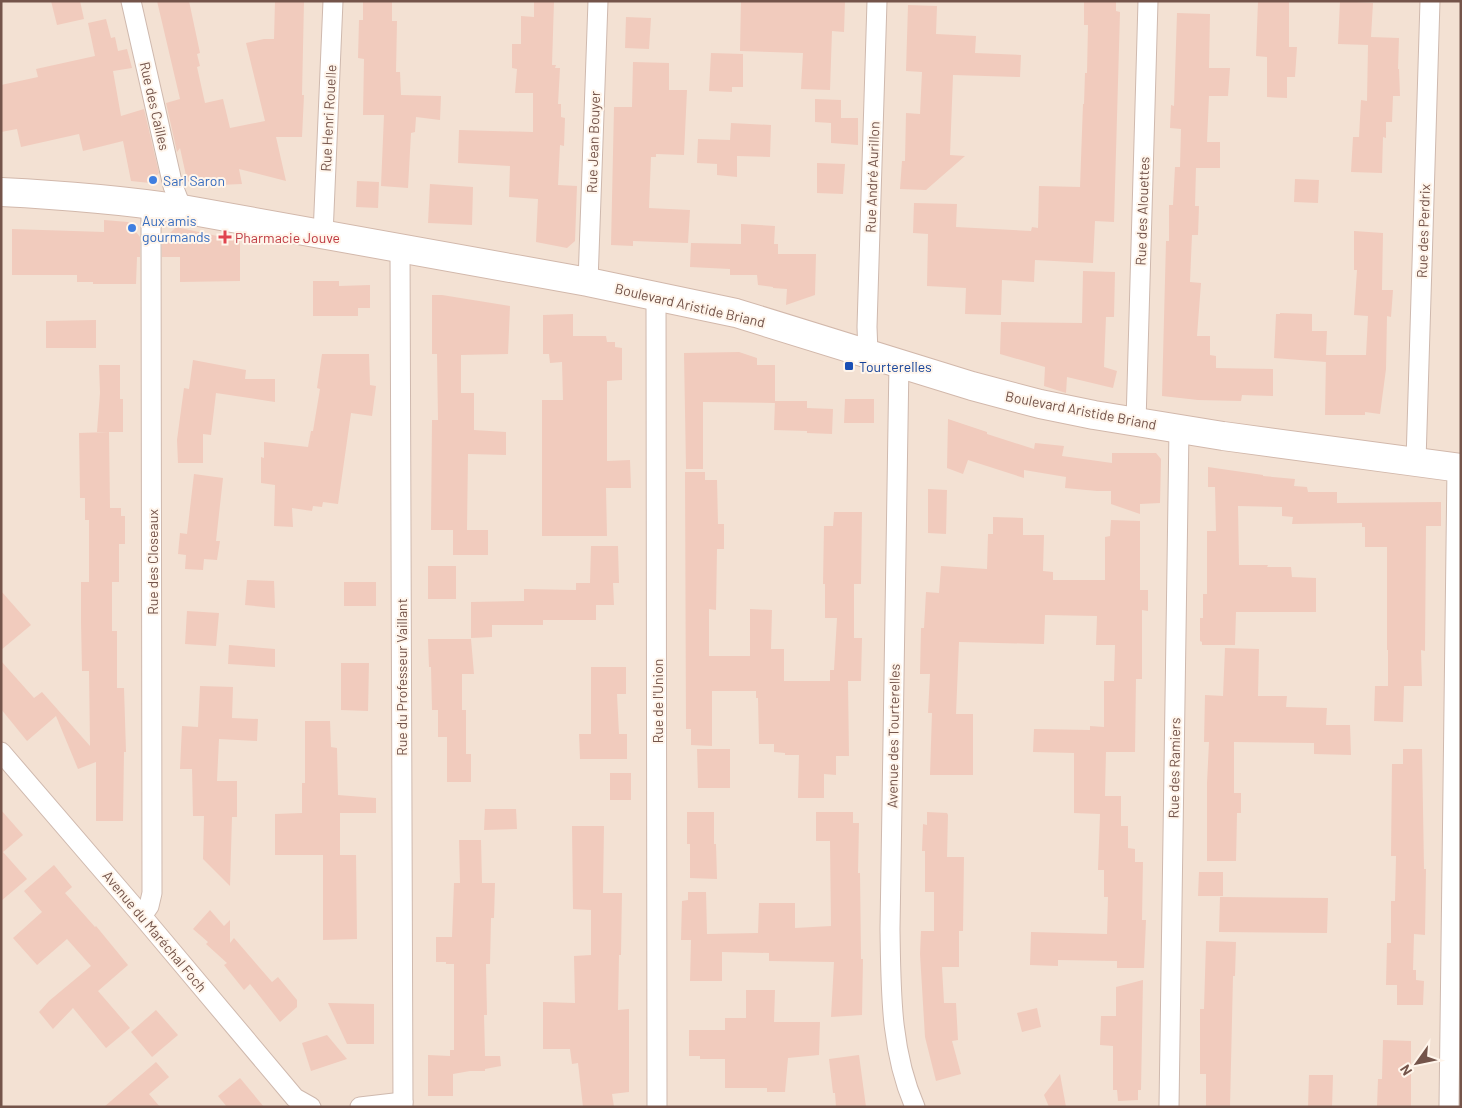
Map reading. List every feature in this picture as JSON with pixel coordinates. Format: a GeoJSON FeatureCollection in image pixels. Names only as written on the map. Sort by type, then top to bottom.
{"type":"FeatureCollection","features":[{"type":"Feature","properties":{"kind":"main road","name":"Boulevard Aristide Briand"},"geometry":{"type":"LineString","coordinates":[[1,192],[46,194],[182,209],[588,282],[736,313],[972,386],[1040,404],[1179,429],[1459,467]]}},
{"type":"Feature","properties":{"kind":"street","name":"Rue des Cailles"},"geometry":{"type":"LineString","coordinates":[[131,1],[173,186],[182,209]]}},
{"type":"Feature","properties":{"kind":"street","name":"Rue Henri Rouelle"},"geometry":{"type":"LineString","coordinates":[[322,235],[333,1]]}},
{"type":"Feature","properties":{"kind":"street","name":"Rue Jean Bouyer"},"geometry":{"type":"LineString","coordinates":[[588,282],[598,1]]}},
{"type":"Feature","properties":{"kind":"street","name":"Rue André Aurillon"},"geometry":{"type":"LineString","coordinates":[[868,353],[867,317],[877,1]]}},
{"type":"Feature","properties":{"kind":"street","name":"Rue des Alouettes"},"geometry":{"type":"LineString","coordinates":[[1136,422],[1148,1]]}},
{"type":"Feature","properties":{"kind":"street","name":"Rue des Perdrix"},"geometry":{"type":"LineString","coordinates":[[1416,461],[1430,1]]}},
{"type":"Feature","properties":{"kind":"street","name":"Rue des Closeaux"},"geometry":{"type":"LineString","coordinates":[[142,916],[149,906],[152,893],[151,205]]}},
{"type":"Feature","properties":{"kind":"street","name":"Rue du Professeur Vaillant"},"geometry":{"type":"LineString","coordinates":[[400,248],[403,1104]]}},
{"type":"Feature","properties":{"kind":"street","name":"Rue de l'Union"},"geometry":{"type":"LineString","coordinates":[[656,296],[658,1107]]}},
{"type":"Feature","properties":{"kind":"street","name":"Avenue des Tourterelles"},"geometry":{"type":"LineString","coordinates":[[899,362],[890,929],[891,992],[895,1036],[907,1089],[915,1107]]}},
{"type":"Feature","properties":{"kind":"street","name":"Rue des Ramiers"},"geometry":{"type":"LineString","coordinates":[[1168,1107],[1179,429]]}},
{"type":"Feature","properties":{"kind":"street"},"geometry":{"type":"LineString","coordinates":[[1449,1107],[1459,467]]}},
{"type":"Feature","properties":{"kind":"street","name":"Avenue du Maréchal Foch"},"geometry":{"type":"LineString","coordinates":[[1,752],[295,1098],[311,1107]]}},
{"type":"Feature","properties":{"kind":"street"},"geometry":{"type":"LineString","coordinates":[[360,1107],[403,1104]]}},
{"type":"Feature","properties":{"kind":"shaded area"},"geometry":{"type":"Polygon","coordinates":[[[1,1],[1461,1],[1461,1107],[1,1107],[1,1]]]}},
{"type":"Feature","properties":{"kind":"building"},"geometry":{"type":"Polygon","coordinates":[[[51,1],[80,1],[84,19],[57,25],[51,1]]]}},
{"type":"Feature","properties":{"kind":"building"},"geometry":{"type":"Polygon","coordinates":[[[157,1],[189,1],[200,53],[197,54],[200,66],[197,67],[205,103],[223,99],[230,128],[265,121],[246,43],[274,39],[275,1],[304,1],[302,137],[276,137],[286,181],[239,169],[242,184],[194,186],[187,180],[180,148],[177,152],[166,103],[180,99],[157,1]]]}},
{"type":"Feature","properties":{"kind":"building"},"geometry":{"type":"Polygon","coordinates":[[[363,1],[392,1],[392,21],[397,21],[396,72],[400,72],[401,95],[441,96],[440,120],[416,117],[415,132],[411,133],[408,188],[381,186],[384,115],[363,115],[364,59],[358,58],[359,20],[363,20],[363,1]]]}},
{"type":"Feature","properties":{"kind":"building"},"geometry":{"type":"Polygon","coordinates":[[[534,1],[554,1],[552,65],[556,65],[555,68],[560,68],[558,104],[561,104],[561,117],[565,118],[564,146],[560,145],[558,185],[577,186],[575,241],[567,248],[536,242],[538,199],[509,197],[510,166],[458,163],[459,130],[533,132],[533,93],[515,93],[517,69],[512,68],[512,44],[521,44],[521,16],[534,17],[534,1]]]}},
{"type":"Feature","properties":{"kind":"building"},"geometry":{"type":"Polygon","coordinates":[[[741,1],[845,1],[844,32],[832,31],[830,90],[801,89],[803,53],[740,51],[741,1]]]}},
{"type":"Feature","properties":{"kind":"building"},"geometry":{"type":"Polygon","coordinates":[[[1084,1],[1116,1],[1116,11],[1120,12],[1114,222],[1095,221],[1093,263],[1035,260],[1034,282],[1002,280],[1001,315],[965,314],[966,288],[927,286],[928,234],[913,233],[914,203],[957,204],[956,227],[1031,231],[1032,227],[1038,228],[1039,186],[1080,187],[1083,104],[1085,73],[1087,73],[1088,25],[1084,25],[1084,1]]]}},
{"type":"Feature","properties":{"kind":"building"},"geometry":{"type":"Polygon","coordinates":[[[1258,1],[1289,1],[1289,47],[1297,47],[1295,77],[1287,77],[1287,98],[1267,97],[1267,57],[1256,56],[1258,1]]]}},
{"type":"Feature","properties":{"kind":"building"},"geometry":{"type":"Polygon","coordinates":[[[1340,1],[1373,3],[1371,37],[1399,38],[1398,69],[1400,96],[1393,96],[1392,122],[1386,122],[1386,138],[1383,137],[1382,173],[1351,172],[1353,137],[1359,137],[1361,100],[1367,101],[1368,45],[1338,44],[1340,1]]]}},
{"type":"Feature","properties":{"kind":"building"},"geometry":{"type":"Polygon","coordinates":[[[908,5],[937,6],[936,34],[976,36],[975,53],[1021,55],[1020,77],[953,75],[950,155],[965,156],[926,190],[900,189],[902,161],[905,161],[906,113],[920,114],[922,72],[906,71],[908,5]]]}},
{"type":"Feature","properties":{"kind":"building"},"geometry":{"type":"Polygon","coordinates":[[[1177,13],[1210,14],[1209,68],[1230,68],[1228,96],[1209,96],[1207,142],[1220,142],[1220,168],[1196,168],[1195,206],[1199,206],[1198,235],[1192,235],[1190,282],[1201,283],[1197,336],[1210,336],[1210,355],[1216,356],[1216,368],[1273,369],[1273,396],[1242,395],[1241,401],[1198,400],[1162,396],[1166,241],[1169,241],[1169,205],[1173,205],[1175,167],[1180,167],[1181,129],[1170,128],[1171,105],[1174,106],[1177,13]]]}},
{"type":"Feature","properties":{"kind":"building"},"geometry":{"type":"Polygon","coordinates":[[[626,17],[651,18],[649,49],[625,48],[626,17]]]}},
{"type":"Feature","properties":{"kind":"building"},"geometry":{"type":"Polygon","coordinates":[[[106,19],[111,38],[115,37],[118,51],[127,49],[132,68],[113,71],[121,116],[144,109],[159,173],[150,183],[131,181],[123,141],[83,151],[79,134],[21,147],[17,129],[1,132],[1,85],[38,77],[36,69],[95,56],[88,23],[106,19]]]}},
{"type":"Feature","properties":{"kind":"building"},"geometry":{"type":"Polygon","coordinates":[[[711,53],[743,54],[743,87],[732,87],[732,92],[709,91],[711,53]]]}},
{"type":"Feature","properties":{"kind":"building"},"geometry":{"type":"Polygon","coordinates":[[[633,62],[669,63],[669,90],[687,90],[684,155],[656,154],[656,157],[651,157],[649,208],[690,210],[688,243],[633,241],[633,246],[611,245],[614,107],[632,107],[633,62]]]}},
{"type":"Feature","properties":{"kind":"building"},"geometry":{"type":"Polygon","coordinates":[[[815,99],[841,100],[841,118],[858,118],[858,145],[831,143],[831,123],[815,122],[815,99]]]}},
{"type":"Feature","properties":{"kind":"building"},"geometry":{"type":"Polygon","coordinates":[[[731,123],[771,125],[770,157],[737,156],[737,177],[717,175],[717,164],[697,163],[698,139],[730,140],[731,123]]]}},
{"type":"Feature","properties":{"kind":"building"},"geometry":{"type":"Polygon","coordinates":[[[817,163],[845,164],[843,194],[817,193],[817,163]]]}},
{"type":"Feature","properties":{"kind":"building"},"geometry":{"type":"Polygon","coordinates":[[[1295,179],[1319,180],[1318,203],[1294,202],[1295,179]]]}},
{"type":"Feature","properties":{"kind":"building"},"geometry":{"type":"Polygon","coordinates":[[[357,181],[379,182],[378,208],[356,207],[357,181]]]}},
{"type":"Feature","properties":{"kind":"building"},"geometry":{"type":"Polygon","coordinates":[[[430,184],[473,187],[472,225],[428,223],[430,184]]]}},
{"type":"Feature","properties":{"kind":"building"},"geometry":{"type":"Polygon","coordinates":[[[104,220],[128,222],[140,237],[140,257],[137,257],[136,284],[77,282],[77,275],[12,275],[12,229],[104,232],[104,220]]]}},
{"type":"Feature","properties":{"kind":"building"},"geometry":{"type":"Polygon","coordinates":[[[741,224],[775,226],[774,244],[778,244],[778,254],[816,254],[815,295],[786,305],[787,289],[758,285],[757,275],[730,275],[730,269],[690,267],[691,243],[741,244],[741,224]]]}},
{"type":"Feature","properties":{"kind":"building"},"geometry":{"type":"Polygon","coordinates":[[[176,227],[240,241],[240,281],[180,282],[180,257],[162,257],[162,241],[176,227]]]}},
{"type":"Feature","properties":{"kind":"building"},"geometry":{"type":"Polygon","coordinates":[[[1354,231],[1383,233],[1382,290],[1393,290],[1391,317],[1387,316],[1386,369],[1380,414],[1365,412],[1365,415],[1325,415],[1326,362],[1274,358],[1276,314],[1312,314],[1312,331],[1327,331],[1326,355],[1366,355],[1368,316],[1354,315],[1357,270],[1354,270],[1354,231]]]}},
{"type":"Feature","properties":{"kind":"building"},"geometry":{"type":"Polygon","coordinates":[[[1083,271],[1115,272],[1114,317],[1106,317],[1104,367],[1117,371],[1113,388],[1067,377],[1066,393],[1044,386],[1045,367],[1000,354],[1001,322],[1082,323],[1083,271]]]}},
{"type":"Feature","properties":{"kind":"building"},"geometry":{"type":"Polygon","coordinates":[[[313,281],[339,281],[339,286],[370,285],[370,308],[358,308],[358,316],[313,316],[313,281]]]}},
{"type":"Feature","properties":{"kind":"building"},"geometry":{"type":"Polygon","coordinates":[[[432,295],[510,306],[508,354],[461,355],[461,393],[474,393],[474,430],[506,432],[506,455],[468,454],[467,530],[488,530],[488,555],[453,555],[453,530],[431,530],[432,420],[438,420],[437,354],[432,354],[432,295]]]}},
{"type":"Feature","properties":{"kind":"building"},"geometry":{"type":"Polygon","coordinates":[[[573,314],[573,336],[606,336],[607,342],[615,342],[615,347],[622,348],[622,380],[607,381],[607,461],[630,460],[631,488],[606,488],[607,536],[542,536],[542,400],[563,400],[562,362],[550,363],[549,354],[543,354],[543,315],[573,314]]]}},
{"type":"Feature","properties":{"kind":"building"},"geometry":{"type":"Polygon","coordinates":[[[96,320],[96,348],[46,348],[46,321],[96,320]]]}},
{"type":"Feature","properties":{"kind":"building"},"geometry":{"type":"Polygon","coordinates":[[[739,352],[757,358],[757,365],[775,365],[775,403],[703,402],[703,469],[686,469],[684,353],[739,352]]]}},
{"type":"Feature","properties":{"kind":"building"},"geometry":{"type":"Polygon","coordinates":[[[322,354],[369,354],[370,385],[376,386],[372,416],[351,413],[338,504],[323,502],[322,507],[313,506],[312,511],[292,508],[293,527],[274,526],[275,485],[261,483],[261,457],[264,458],[264,442],[308,447],[311,431],[313,431],[320,389],[317,388],[322,354]]]}},
{"type":"Feature","properties":{"kind":"building"},"geometry":{"type":"Polygon","coordinates":[[[193,360],[246,370],[245,379],[275,379],[275,402],[216,393],[211,435],[203,434],[203,463],[178,463],[177,440],[184,388],[189,389],[193,360]]]}},
{"type":"Feature","properties":{"kind":"building"},"geometry":{"type":"Polygon","coordinates":[[[99,365],[120,365],[120,399],[123,399],[123,432],[97,432],[100,393],[99,365]]]}},
{"type":"Feature","properties":{"kind":"building"},"geometry":{"type":"Polygon","coordinates":[[[845,399],[874,399],[874,423],[844,423],[845,399]]]}},
{"type":"Feature","properties":{"kind":"building"},"geometry":{"type":"Polygon","coordinates":[[[775,401],[807,401],[807,408],[833,409],[832,434],[774,430],[775,401]]]}},
{"type":"Feature","properties":{"kind":"building"},"geometry":{"type":"Polygon","coordinates":[[[948,419],[1034,449],[1035,443],[1064,446],[1062,456],[1112,463],[1112,453],[1156,453],[1161,459],[1160,503],[1140,504],[1140,514],[1111,504],[1111,491],[1065,488],[1066,477],[1024,470],[1024,478],[968,460],[963,474],[947,468],[948,419]]]}},
{"type":"Feature","properties":{"kind":"building"},"geometry":{"type":"Polygon","coordinates":[[[109,432],[110,508],[121,508],[121,516],[125,516],[125,544],[119,544],[119,582],[112,582],[112,631],[117,631],[117,688],[124,688],[126,752],[124,752],[123,821],[96,821],[96,762],[78,769],[56,716],[27,741],[1,709],[1,661],[34,698],[42,692],[90,746],[89,671],[82,671],[81,622],[81,582],[89,582],[89,520],[85,520],[85,498],[80,498],[79,433],[109,432]]]}},
{"type":"Feature","properties":{"kind":"building"},"geometry":{"type":"Polygon","coordinates":[[[1208,467],[1295,479],[1294,486],[1307,487],[1308,492],[1337,492],[1337,503],[1441,502],[1441,526],[1426,526],[1425,651],[1421,650],[1422,686],[1404,686],[1403,722],[1374,721],[1375,686],[1388,686],[1387,547],[1365,547],[1365,527],[1362,527],[1362,523],[1292,524],[1293,517],[1282,516],[1282,507],[1238,506],[1239,565],[1291,567],[1292,577],[1316,578],[1316,612],[1236,612],[1235,645],[1202,645],[1200,641],[1200,618],[1203,618],[1203,594],[1207,594],[1207,531],[1216,531],[1215,487],[1208,487],[1208,467]]]}},
{"type":"Feature","properties":{"kind":"building"},"geometry":{"type":"Polygon","coordinates":[[[685,472],[705,472],[705,480],[717,480],[718,524],[724,524],[724,549],[717,549],[716,610],[709,609],[709,656],[750,656],[750,609],[772,610],[771,649],[784,649],[784,681],[830,681],[830,670],[834,670],[837,618],[825,618],[825,584],[823,584],[824,526],[833,526],[834,512],[862,512],[861,584],[854,584],[854,638],[862,638],[861,681],[848,681],[849,756],[836,756],[836,775],[824,774],[824,798],[798,798],[799,755],[785,755],[785,753],[774,752],[774,744],[759,744],[758,698],[756,698],[756,691],[712,691],[712,746],[691,745],[691,729],[686,729],[685,472]]]}},
{"type":"Feature","properties":{"kind":"building"},"geometry":{"type":"Polygon","coordinates":[[[194,474],[223,478],[216,541],[220,541],[217,560],[204,559],[203,570],[185,569],[186,555],[178,554],[180,533],[187,534],[194,474]]]}},
{"type":"Feature","properties":{"kind":"building"},"geometry":{"type":"Polygon","coordinates":[[[928,489],[947,490],[946,534],[928,533],[928,489]]]}},
{"type":"Feature","properties":{"kind":"building"},"geometry":{"type":"Polygon","coordinates":[[[993,517],[1023,518],[1023,535],[1044,535],[1043,571],[1053,572],[1053,580],[1105,580],[1105,537],[1110,536],[1111,520],[1140,521],[1140,590],[1148,590],[1148,611],[1142,610],[1142,679],[1136,679],[1135,752],[1106,752],[1105,796],[1121,796],[1121,826],[1128,826],[1128,848],[1135,849],[1135,862],[1143,862],[1142,920],[1146,920],[1144,968],[1117,968],[1117,961],[1058,960],[1058,966],[1030,965],[1031,932],[1107,934],[1108,897],[1104,897],[1104,870],[1098,870],[1100,814],[1074,813],[1074,753],[1033,752],[1034,729],[1090,730],[1090,726],[1104,727],[1104,681],[1114,681],[1115,645],[1096,645],[1097,616],[1045,615],[1044,644],[959,642],[956,714],[973,714],[973,775],[930,775],[932,713],[928,713],[930,674],[920,674],[921,628],[924,628],[926,592],[939,593],[941,566],[987,569],[988,534],[993,534],[993,517]]]}},
{"type":"Feature","properties":{"kind":"building"},"geometry":{"type":"Polygon","coordinates":[[[591,546],[618,546],[619,583],[613,583],[614,605],[596,605],[596,620],[543,620],[543,625],[492,625],[492,637],[471,638],[471,602],[524,601],[524,589],[576,590],[576,583],[590,583],[591,546]]]}},
{"type":"Feature","properties":{"kind":"building"},"geometry":{"type":"Polygon","coordinates":[[[428,566],[456,566],[456,599],[428,599],[428,566]]]}},
{"type":"Feature","properties":{"kind":"building"},"geometry":{"type":"Polygon","coordinates":[[[247,580],[274,581],[275,608],[245,605],[247,580]]]}},
{"type":"Feature","properties":{"kind":"building"},"geometry":{"type":"Polygon","coordinates":[[[344,582],[376,582],[376,606],[344,606],[344,582]]]}},
{"type":"Feature","properties":{"kind":"building"},"geometry":{"type":"Polygon","coordinates":[[[1,591],[31,625],[1,650],[1,591]]]}},
{"type":"Feature","properties":{"kind":"building"},"geometry":{"type":"Polygon","coordinates":[[[187,611],[219,613],[216,646],[185,644],[187,611]]]}},
{"type":"Feature","properties":{"kind":"building"},"geometry":{"type":"Polygon","coordinates":[[[428,639],[471,639],[474,674],[462,674],[462,710],[466,710],[466,754],[471,754],[471,782],[447,782],[447,737],[438,737],[438,710],[432,710],[428,639]]]}},
{"type":"Feature","properties":{"kind":"building"},"geometry":{"type":"Polygon","coordinates":[[[229,645],[275,649],[275,667],[228,664],[229,645]]]}},
{"type":"Feature","properties":{"kind":"building"},"geometry":{"type":"Polygon","coordinates":[[[1225,648],[1259,649],[1258,696],[1287,696],[1286,707],[1327,708],[1326,725],[1350,725],[1351,755],[1314,754],[1314,743],[1234,742],[1234,793],[1241,793],[1241,813],[1237,813],[1236,861],[1207,861],[1209,742],[1204,742],[1205,695],[1223,696],[1225,648]]]}},
{"type":"Feature","properties":{"kind":"building"},"geometry":{"type":"Polygon","coordinates":[[[341,663],[369,663],[368,711],[341,710],[341,663]]]}},
{"type":"Feature","properties":{"kind":"building"},"geometry":{"type":"Polygon","coordinates":[[[591,667],[626,667],[626,694],[617,694],[619,734],[627,734],[627,759],[580,759],[579,734],[591,734],[591,667]]]}},
{"type":"Feature","properties":{"kind":"building"},"geometry":{"type":"Polygon","coordinates":[[[200,686],[233,687],[232,718],[258,719],[257,741],[219,739],[217,781],[237,781],[237,817],[232,817],[230,886],[203,859],[204,816],[193,816],[192,769],[180,769],[182,726],[198,727],[200,686]]]}},
{"type":"Feature","properties":{"kind":"building"},"geometry":{"type":"Polygon","coordinates":[[[305,721],[330,721],[331,747],[337,748],[338,795],[376,798],[376,813],[340,813],[340,855],[356,855],[357,939],[323,940],[323,855],[275,855],[275,814],[302,813],[302,783],[305,783],[305,721]]]}},
{"type":"Feature","properties":{"kind":"building"},"geometry":{"type":"Polygon","coordinates":[[[697,749],[730,749],[730,788],[698,788],[697,749]]]}},
{"type":"Feature","properties":{"kind":"building"},"geometry":{"type":"Polygon","coordinates":[[[1403,749],[1422,749],[1424,869],[1426,869],[1425,935],[1414,934],[1413,970],[1416,970],[1416,980],[1424,981],[1423,1005],[1397,1005],[1397,985],[1386,985],[1387,943],[1391,943],[1391,901],[1395,901],[1396,856],[1391,856],[1392,764],[1403,764],[1403,749]]]}},
{"type":"Feature","properties":{"kind":"building"},"geometry":{"type":"Polygon","coordinates":[[[610,773],[631,773],[631,800],[610,800],[610,773]]]}},
{"type":"Feature","properties":{"kind":"building"},"geometry":{"type":"Polygon","coordinates":[[[485,809],[516,809],[517,829],[484,830],[485,809]]]}},
{"type":"Feature","properties":{"kind":"building"},"geometry":{"type":"Polygon","coordinates":[[[1,810],[23,835],[3,852],[27,879],[1,901],[1,810]]]}},
{"type":"Feature","properties":{"kind":"building"},"geometry":{"type":"Polygon","coordinates":[[[687,812],[714,812],[717,879],[690,878],[690,844],[687,844],[687,812]]]}},
{"type":"Feature","properties":{"kind":"building"},"geometry":{"type":"Polygon","coordinates":[[[816,812],[853,812],[853,823],[859,823],[858,873],[860,873],[861,959],[863,959],[862,1015],[831,1017],[834,962],[769,961],[769,953],[722,952],[722,981],[690,981],[691,940],[681,940],[682,901],[688,900],[688,892],[706,892],[707,934],[758,933],[759,903],[795,903],[795,928],[831,926],[830,841],[816,841],[816,812]]]}},
{"type":"Feature","properties":{"kind":"building"},"geometry":{"type":"Polygon","coordinates":[[[927,812],[947,813],[947,857],[964,857],[963,931],[959,931],[959,967],[942,967],[944,1003],[956,1003],[958,1040],[952,1041],[961,1074],[936,1081],[925,1037],[920,954],[921,931],[934,931],[934,892],[925,892],[925,851],[922,851],[923,824],[927,825],[927,812]]]}},
{"type":"Feature","properties":{"kind":"building"},"geometry":{"type":"Polygon","coordinates":[[[572,826],[604,826],[603,893],[622,893],[618,1010],[629,1009],[629,1092],[612,1094],[614,1107],[583,1107],[578,1063],[572,1064],[570,1049],[543,1049],[543,1002],[575,1003],[574,956],[591,955],[591,910],[573,909],[572,826]]]}},
{"type":"Feature","properties":{"kind":"building"},"geometry":{"type":"Polygon","coordinates":[[[459,840],[481,840],[482,883],[495,883],[494,918],[491,918],[490,964],[486,964],[487,1015],[484,1015],[485,1056],[500,1056],[501,1066],[485,1069],[485,1071],[453,1074],[453,1096],[428,1096],[428,1055],[450,1056],[450,1050],[454,1050],[454,964],[436,962],[436,937],[452,937],[454,883],[460,883],[459,840]]]}},
{"type":"Feature","properties":{"kind":"building"},"geometry":{"type":"Polygon","coordinates":[[[54,865],[72,887],[65,893],[96,926],[128,965],[98,991],[130,1028],[106,1048],[73,1008],[53,1029],[39,1012],[49,1001],[91,966],[67,939],[37,965],[13,938],[42,912],[24,891],[54,865]]]}},
{"type":"Feature","properties":{"kind":"building"},"geometry":{"type":"Polygon","coordinates":[[[1199,872],[1223,872],[1223,896],[1198,896],[1199,872]]]}},
{"type":"Feature","properties":{"kind":"building"},"geometry":{"type":"Polygon","coordinates":[[[1220,897],[1328,898],[1327,933],[1219,932],[1220,897]]]}},
{"type":"Feature","properties":{"kind":"building"},"geometry":{"type":"Polygon","coordinates":[[[210,910],[224,926],[230,920],[230,943],[234,938],[272,982],[278,977],[297,1000],[297,1007],[280,1022],[250,984],[244,990],[224,965],[227,963],[193,929],[210,910]]]}},
{"type":"Feature","properties":{"kind":"building"},"geometry":{"type":"Polygon","coordinates":[[[1206,941],[1236,942],[1235,976],[1233,976],[1230,1107],[1206,1107],[1206,1074],[1200,1074],[1200,1009],[1204,1009],[1206,941]]]}},
{"type":"Feature","properties":{"kind":"building"},"geometry":{"type":"Polygon","coordinates":[[[1143,980],[1141,1090],[1138,1090],[1138,1100],[1118,1101],[1117,1090],[1113,1090],[1113,1046],[1100,1045],[1101,1016],[1116,1016],[1116,987],[1143,980]]]}},
{"type":"Feature","properties":{"kind":"building"},"geometry":{"type":"Polygon","coordinates":[[[746,990],[775,990],[774,1022],[820,1022],[819,1055],[788,1058],[785,1092],[767,1092],[767,1088],[725,1088],[725,1059],[700,1059],[700,1056],[689,1056],[689,1030],[725,1030],[725,1018],[746,1018],[746,990]]]}},
{"type":"Feature","properties":{"kind":"building"},"geometry":{"type":"Polygon","coordinates":[[[328,1003],[374,1004],[374,1044],[347,1044],[328,1003]]]}},
{"type":"Feature","properties":{"kind":"building"},"geometry":{"type":"Polygon","coordinates":[[[1037,1008],[1041,1027],[1022,1032],[1017,1013],[1037,1008]]]}},
{"type":"Feature","properties":{"kind":"building"},"geometry":{"type":"Polygon","coordinates":[[[156,1010],[178,1035],[152,1057],[131,1032],[156,1010]]]}},
{"type":"Feature","properties":{"kind":"building"},"geometry":{"type":"Polygon","coordinates":[[[327,1035],[347,1059],[311,1071],[302,1043],[327,1035]]]}},
{"type":"Feature","properties":{"kind":"building"},"geometry":{"type":"Polygon","coordinates":[[[1383,1040],[1411,1041],[1411,1107],[1377,1107],[1378,1079],[1382,1079],[1383,1040]]]}},
{"type":"Feature","properties":{"kind":"building"},"geometry":{"type":"Polygon","coordinates":[[[859,1055],[866,1107],[836,1107],[829,1059],[859,1055]]]}},
{"type":"Feature","properties":{"kind":"building"},"geometry":{"type":"Polygon","coordinates":[[[156,1062],[169,1077],[149,1094],[160,1107],[104,1107],[156,1062]]]}},
{"type":"Feature","properties":{"kind":"building"},"geometry":{"type":"Polygon","coordinates":[[[1060,1074],[1066,1107],[1049,1107],[1044,1095],[1060,1074]]]}},
{"type":"Feature","properties":{"kind":"building"},"geometry":{"type":"Polygon","coordinates":[[[1309,1075],[1333,1075],[1332,1107],[1308,1107],[1309,1075]]]}},
{"type":"Feature","properties":{"kind":"building"},"geometry":{"type":"Polygon","coordinates":[[[240,1078],[264,1107],[227,1107],[218,1096],[240,1078]]]}},
{"type":"Feature","properties":{"kind":"place","name":"Sarl Saron"},"geometry":{"type":"Point","coordinates":[153,180]}},
{"type":"Feature","properties":{"kind":"place","name":"Aux amis gourmands"},"geometry":{"type":"Point","coordinates":[132,228]}},
{"type":"Feature","properties":{"kind":"place","name":"Pharmacie Jouve"},"geometry":{"type":"Point","coordinates":[225,237]}},
{"type":"Feature","properties":{"kind":"place","name":"Tourterelles"},"geometry":{"type":"Point","coordinates":[849,366]}}]}
